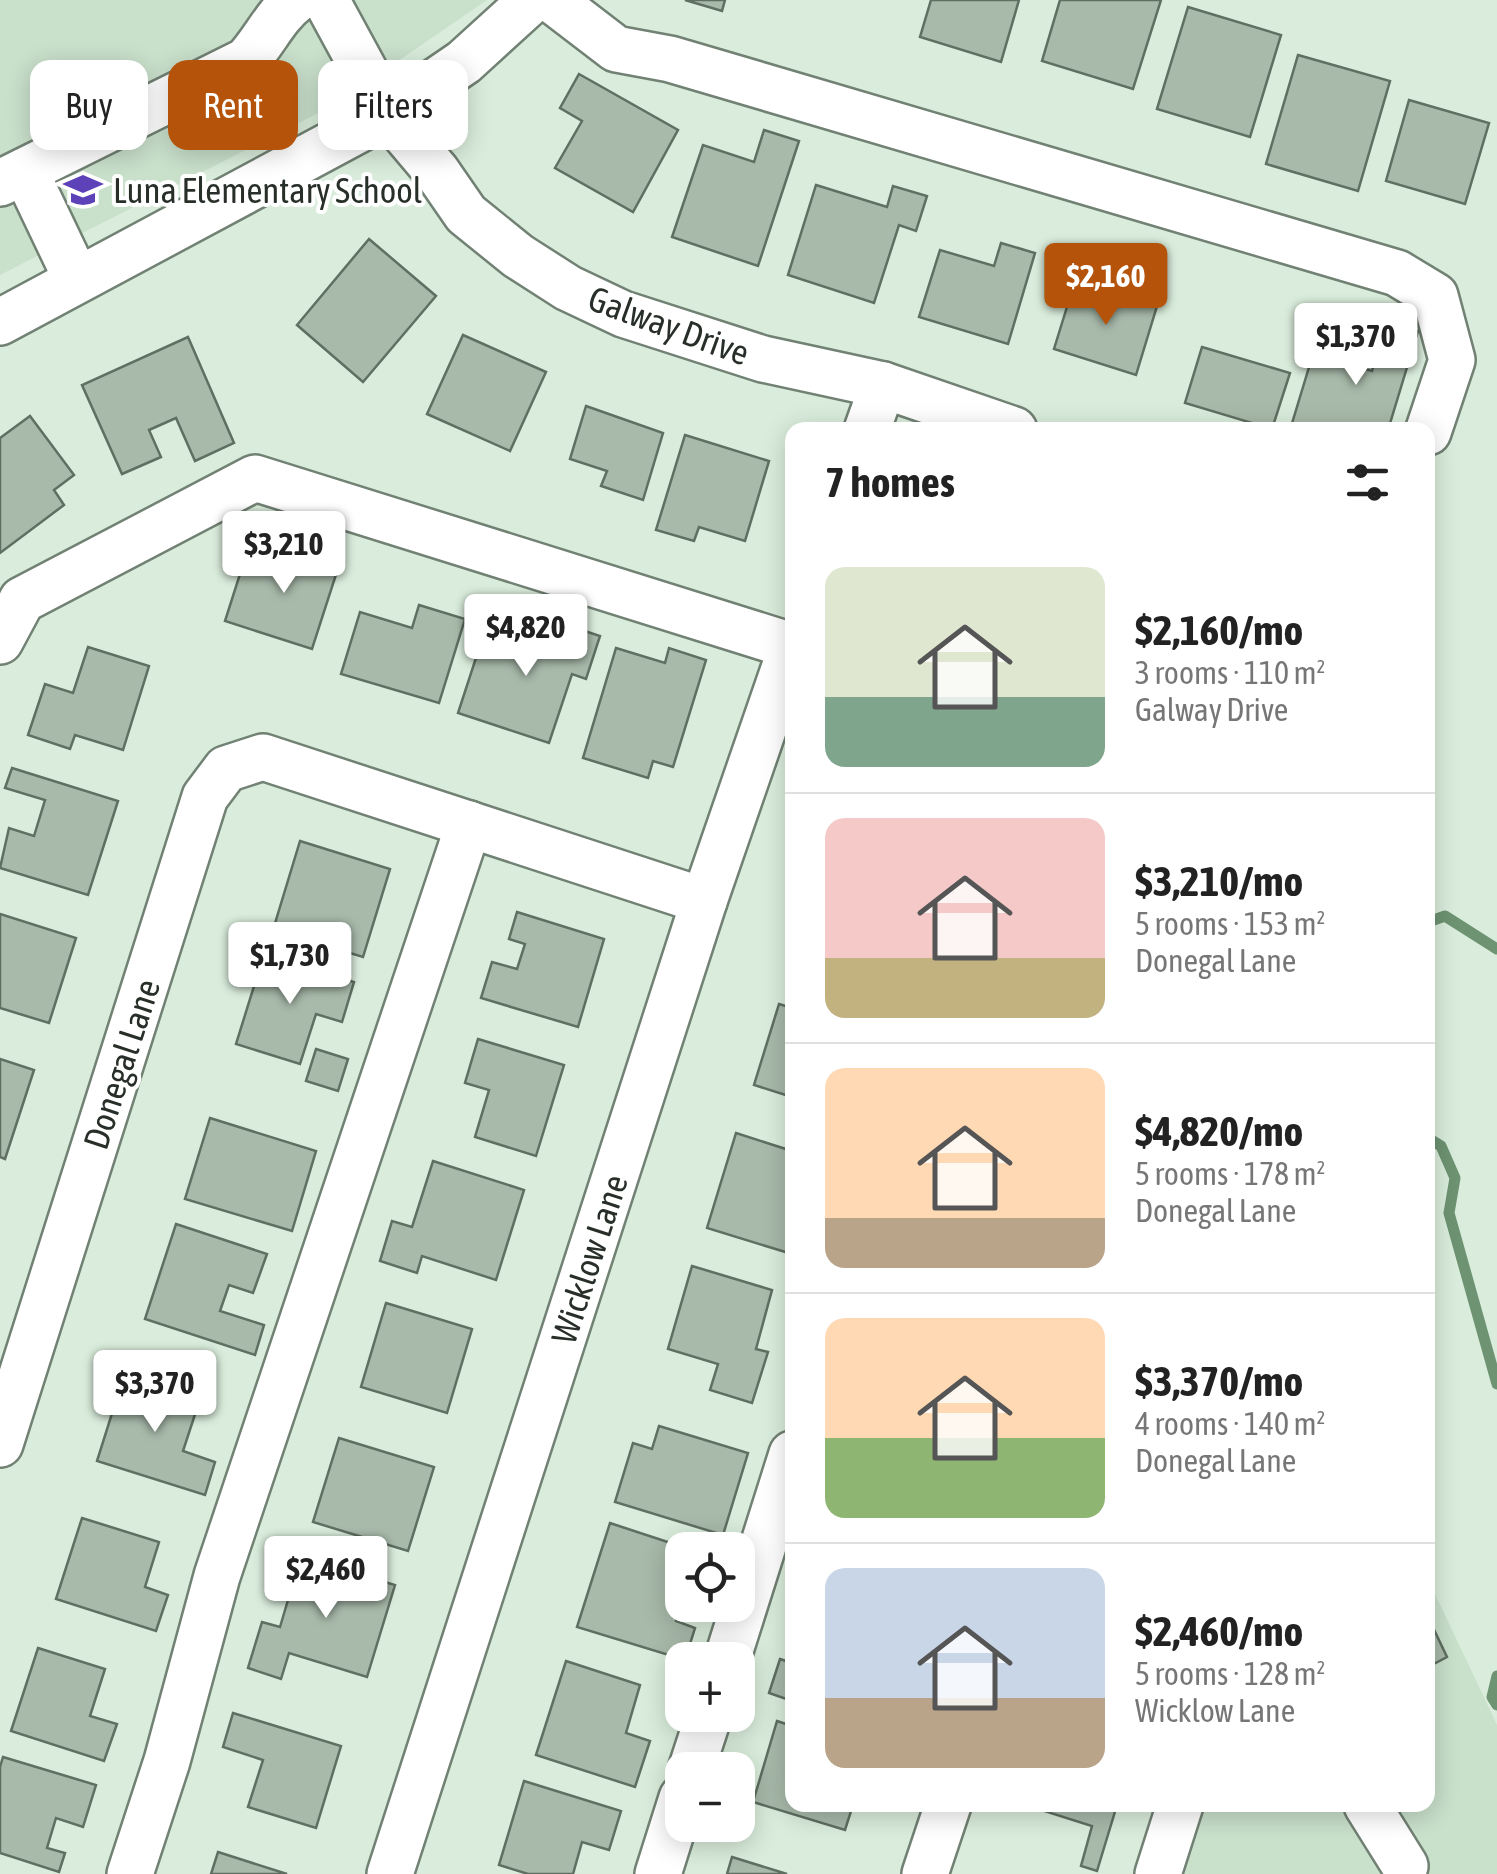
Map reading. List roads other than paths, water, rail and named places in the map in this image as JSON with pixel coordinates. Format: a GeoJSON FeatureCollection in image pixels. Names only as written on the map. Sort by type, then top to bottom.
{"type":"FeatureCollection","features":[{"type":"Feature","properties":{"kind":"street"},"geometry":{"type":"LineString","coordinates":[[77,280],[12,177],[246,61],[260,46],[279,13],[296,0]]}},
{"type":"Feature","properties":{"kind":"street","name":"Galway Drive"},"geometry":{"type":"LineString","coordinates":[[326,0],[359,60]]}},
{"type":"Feature","properties":{"kind":"street"},"geometry":{"type":"LineString","coordinates":[[466,60],[532,0]]}},
{"type":"Feature","properties":{"kind":"street"},"geometry":{"type":"LineString","coordinates":[[552,0],[616,48],[670,59],[1397,273],[1436,296],[1452,360],[1431,422]]}},
{"type":"Feature","properties":{"kind":"street"},"geometry":{"type":"LineString","coordinates":[[0,322],[321,150]]}},
{"type":"Feature","properties":{"kind":"street","name":"Galway Drive"},"geometry":{"type":"LineString","coordinates":[[418,150],[466,214],[518,256],[568,288],[623,314],[762,359],[883,385],[991,422]]}},
{"type":"Feature","properties":{"kind":"street"},"geometry":{"type":"LineString","coordinates":[[871,422],[883,385]]}},
{"type":"Feature","properties":{"kind":"street"},"geometry":{"type":"LineString","coordinates":[[0,641],[22,600],[255,478],[785,644]]}},
{"type":"Feature","properties":{"kind":"street","name":"Wicklow Lane"},"geometry":{"type":"LineString","coordinates":[[390,1874],[704,902],[785,666]]}},
{"type":"Feature","properties":{"kind":"street","name":"Donegal Lane"},"geometry":{"type":"LineString","coordinates":[[0,1444],[205,797],[226,769],[263,757],[704,902]]}},
{"type":"Feature","properties":{"kind":"street"},"geometry":{"type":"LineString","coordinates":[[130,1874],[167,1762],[218,1576],[469,824]]}},
{"type":"Feature","properties":{"kind":"street"},"geometry":{"type":"LineString","coordinates":[[733,1642],[785,1476]]}},
{"type":"Feature","properties":{"kind":"street"},"geometry":{"type":"LineString","coordinates":[[925,1874],[946,1812]]}},
{"type":"Feature","properties":{"kind":"street"},"geometry":{"type":"LineString","coordinates":[[1158,1874],[1178,1812]]}},
{"type":"Feature","properties":{"kind":"street"},"geometry":{"type":"LineString","coordinates":[[1371,1812],[1405,1871]]}},
{"type":"Feature","properties":{"kind":"street"},"geometry":{"type":"LineString","coordinates":[[658,1874],[668,1842]]}},
{"type":"Feature","properties":{"kind":"waterway"},"geometry":{"type":"LineString","coordinates":[[1435,920],[1445,916],[1497,949]]}},
{"type":"Feature","properties":{"kind":"waterway"},"geometry":{"type":"LineString","coordinates":[[1435,1142],[1441,1146],[1455,1178],[1449,1213],[1497,1384]]}},
{"type":"Feature","properties":{"kind":"waterway"},"geometry":{"type":"LineString","coordinates":[[1497,1676],[1492,1697],[1497,1705]]}},
{"type":"Feature","properties":{"kind":"place","name":"Luna Elementary School"},"geometry":{"type":"Point","coordinates":[83,190]}}]}
